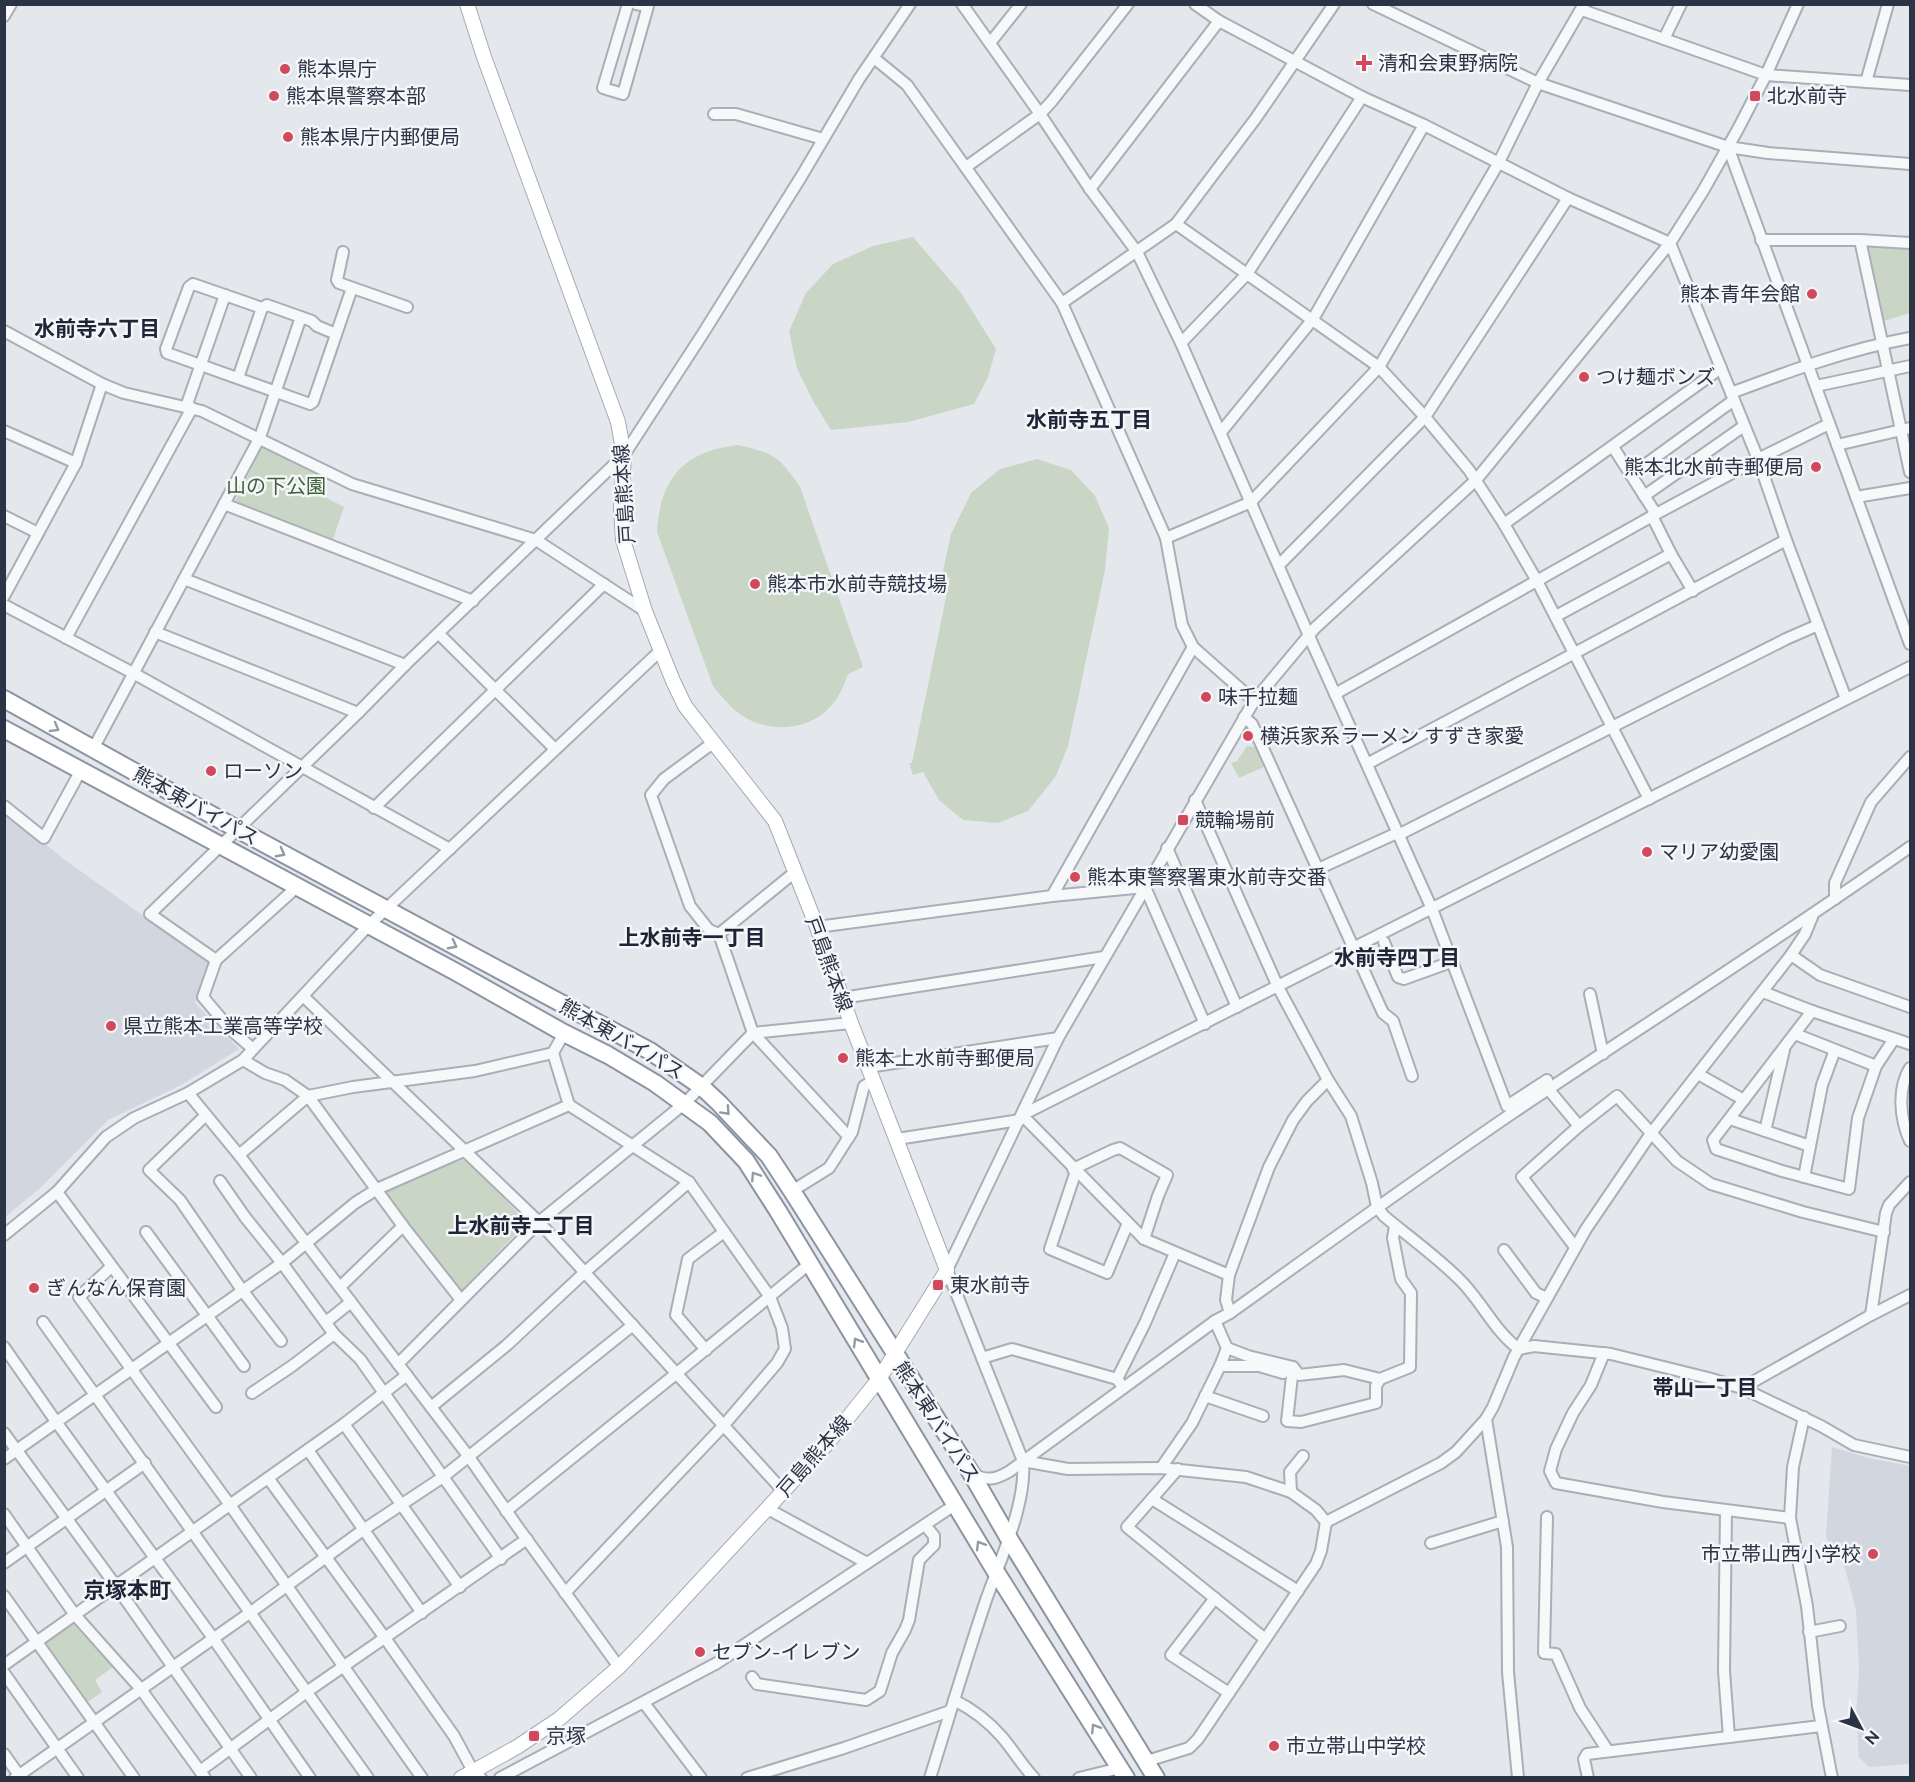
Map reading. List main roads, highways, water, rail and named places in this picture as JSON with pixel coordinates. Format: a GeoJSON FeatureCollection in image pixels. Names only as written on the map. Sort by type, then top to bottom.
{"type":"FeatureCollection","features":[{"type":"Feature","properties":{"kind":"highway","name":"熊本東バイパス"},"geometry":{"type":"LineString","coordinates":[[4,699],[237,829],[650,1052],[702,1087],[769,1156],[792,1191],[972,1473],[1008,1537],[1156,1778]]}},
{"type":"Feature","properties":{"kind":"highway","name":"熊本東バイパス"},"geometry":{"type":"LineString","coordinates":[[4,729],[608,1055],[684,1103],[710,1123],[746,1161],[996,1572],[1123,1773]]}},
{"type":"Feature","properties":{"kind":"main road","name":"戸島熊本線"},"geometry":{"type":"LineString","coordinates":[[467,4],[484,57],[618,422],[624,455],[621,509],[623,540],[645,610],[685,706],[774,821],[817,927],[851,1023],[947,1270],[879,1379],[826,1445],[784,1492],[619,1666],[559,1719],[472,1775]]}},
{"type":"Feature","properties":{"kind":"place","name":"清和会東野病院"},"geometry":{"type":"Point","coordinates":[1364,63]}},
{"type":"Feature","properties":{"kind":"place","name":"熊本県庁"},"geometry":{"type":"Point","coordinates":[285,69]}},
{"type":"Feature","properties":{"kind":"place","name":"熊本県警察本部"},"geometry":{"type":"Point","coordinates":[274,96]}},
{"type":"Feature","properties":{"kind":"place","name":"北水前寺"},"geometry":{"type":"Point","coordinates":[1755,96]}},
{"type":"Feature","properties":{"kind":"place","name":"熊本県庁内郵便局"},"geometry":{"type":"Point","coordinates":[288,137]}},
{"type":"Feature","properties":{"kind":"place","name":"熊本青年会館"},"geometry":{"type":"Point","coordinates":[1812,294]}},
{"type":"Feature","properties":{"kind":"place","name":"つけ麺ボンズ"},"geometry":{"type":"Point","coordinates":[1584,377]}},
{"type":"Feature","properties":{"kind":"place","name":"熊本北水前寺郵便局"},"geometry":{"type":"Point","coordinates":[1816,467]}},
{"type":"Feature","properties":{"kind":"place","name":"熊本市水前寺競技場"},"geometry":{"type":"Point","coordinates":[755,584]}},
{"type":"Feature","properties":{"kind":"place","name":"味千拉麺"},"geometry":{"type":"Point","coordinates":[1206,697]}},
{"type":"Feature","properties":{"kind":"place","name":"横浜家系ラーメン すずき家愛"},"geometry":{"type":"Point","coordinates":[1248,736]}},
{"type":"Feature","properties":{"kind":"place","name":"ローソン"},"geometry":{"type":"Point","coordinates":[211,771]}},
{"type":"Feature","properties":{"kind":"place","name":"競輪場前"},"geometry":{"type":"Point","coordinates":[1183,820]}},
{"type":"Feature","properties":{"kind":"place","name":"マリア幼愛園"},"geometry":{"type":"Point","coordinates":[1647,852]}},
{"type":"Feature","properties":{"kind":"place","name":"熊本東警察署東水前寺交番"},"geometry":{"type":"Point","coordinates":[1075,877]}},
{"type":"Feature","properties":{"kind":"place","name":"県立熊本工業高等学校"},"geometry":{"type":"Point","coordinates":[111,1026]}},
{"type":"Feature","properties":{"kind":"place","name":"熊本上水前寺郵便局"},"geometry":{"type":"Point","coordinates":[843,1058]}},
{"type":"Feature","properties":{"kind":"place","name":"東水前寺"},"geometry":{"type":"Point","coordinates":[938,1285]}},
{"type":"Feature","properties":{"kind":"place","name":"ぎんなん保育園"},"geometry":{"type":"Point","coordinates":[34,1288]}},
{"type":"Feature","properties":{"kind":"place","name":"市立帯山西小学校"},"geometry":{"type":"Point","coordinates":[1873,1554]}},
{"type":"Feature","properties":{"kind":"place","name":"セブン-イレブン"},"geometry":{"type":"Point","coordinates":[700,1652]}},
{"type":"Feature","properties":{"kind":"place","name":"京塚"},"geometry":{"type":"Point","coordinates":[534,1736]}},
{"type":"Feature","properties":{"kind":"place","name":"市立帯山中学校"},"geometry":{"type":"Point","coordinates":[1274,1746]}},
{"type":"Feature","properties":{"kind":"district","name":"水前寺六丁目"},"geometry":{"type":"Point","coordinates":[97,329]}},
{"type":"Feature","properties":{"kind":"district","name":"水前寺五丁目"},"geometry":{"type":"Point","coordinates":[1089,420]}},
{"type":"Feature","properties":{"kind":"district","name":"上水前寺一丁目"},"geometry":{"type":"Point","coordinates":[692,938]}},
{"type":"Feature","properties":{"kind":"district","name":"水前寺四丁目"},"geometry":{"type":"Point","coordinates":[1397,958]}},
{"type":"Feature","properties":{"kind":"district","name":"上水前寺二丁目"},"geometry":{"type":"Point","coordinates":[521,1226]}},
{"type":"Feature","properties":{"kind":"district","name":"帯山一丁目"},"geometry":{"type":"Point","coordinates":[1705,1388]}},
{"type":"Feature","properties":{"kind":"district","name":"京塚本町"},"geometry":{"type":"Point","coordinates":[127,1590]}},
{"type":"Feature","properties":{"kind":"park label","name":"山の下公園"},"geometry":{"type":"Point","coordinates":[276,486]}}]}
